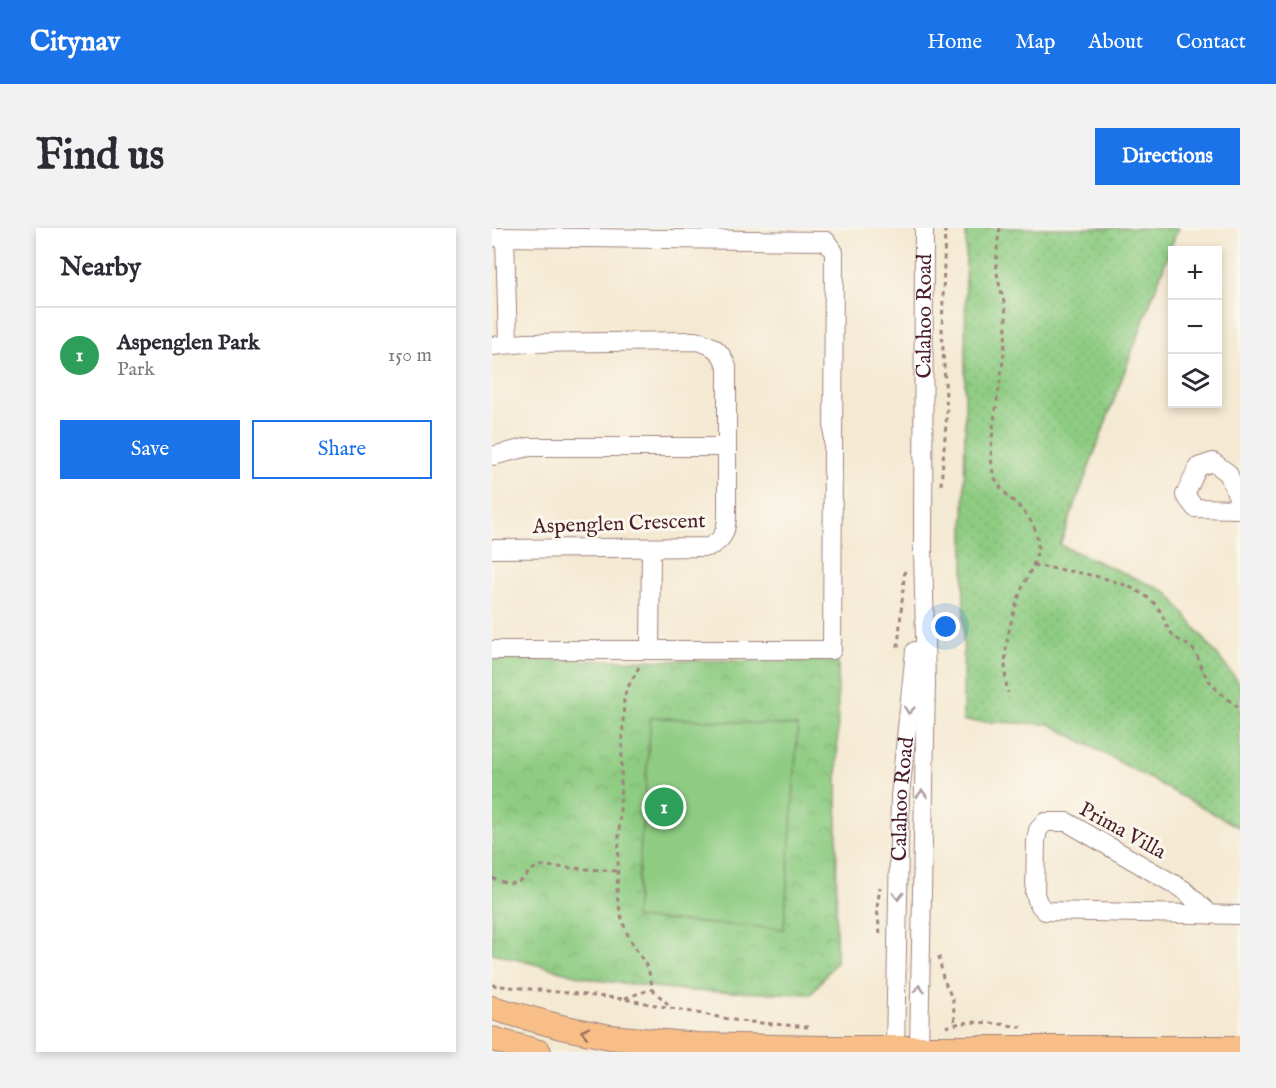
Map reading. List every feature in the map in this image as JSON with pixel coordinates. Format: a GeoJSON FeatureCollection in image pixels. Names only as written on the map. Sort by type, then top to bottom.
{"type":"FeatureCollection","features":[{"type":"Feature","properties":{"kind":"main road"},"geometry":{"type":"LineString","coordinates":[[492,1008],[561,1027],[610,1037],[658,1043],[895,1050],[1240,1048]]}},
{"type":"Feature","properties":{"kind":"main road"},"geometry":{"type":"LineString","coordinates":[[492,1039],[539,1052]]}},
{"type":"Feature","properties":{"kind":"street","name":"Calahoo Road"},"geometry":{"type":"LineString","coordinates":[[919,1050],[926,684],[923,548],[924,228]]}},
{"type":"Feature","properties":{"kind":"street"},"geometry":{"type":"LineString","coordinates":[[492,650],[832,650],[834,252],[826,241],[499,237],[500,345]]}},
{"type":"Feature","properties":{"kind":"street","name":"Aspenglen Crescent"},"geometry":{"type":"LineString","coordinates":[[492,549],[708,547],[716,544],[722,538],[728,517],[727,367],[723,355],[716,348],[695,341],[500,345]]}},
{"type":"Feature","properties":{"kind":"street"},"geometry":{"type":"LineString","coordinates":[[492,456],[529,447],[727,447]]}},
{"type":"Feature","properties":{"kind":"street"},"geometry":{"type":"LineString","coordinates":[[1240,502],[1228,473],[1213,462],[1198,467],[1185,495],[1195,508],[1240,508]]}},
{"type":"Feature","properties":{"kind":"street"},"geometry":{"type":"LineString","coordinates":[[646,650],[651,548]]}},
{"type":"Feature","properties":{"kind":"street","name":"Calahoo Road"},"geometry":{"type":"LineString","coordinates":[[895,1050],[900,796],[923,548]]}},
{"type":"Feature","properties":{"kind":"street","name":"Prima Villa"},"geometry":{"type":"LineString","coordinates":[[1211,915],[1184,890],[1067,822],[1045,822],[1038,830],[1035,893],[1038,903],[1045,911],[1211,915],[1240,915]]}},
{"type":"Feature","properties":{"kind":"path"},"geometry":{"type":"LineString","coordinates":[[1000,228],[997,243],[997,274],[1006,317],[991,461],[995,480],[1027,514],[1034,526],[1038,543],[1033,565],[1015,611],[1006,654],[1004,678],[1008,693]]}},
{"type":"Feature","properties":{"kind":"path"},"geometry":{"type":"LineString","coordinates":[[898,648],[905,583],[905,559]]}},
{"type":"Feature","properties":{"kind":"path"},"geometry":{"type":"LineString","coordinates":[[1033,565],[1121,584],[1144,595],[1155,603],[1174,637],[1191,647],[1196,653],[1203,673],[1211,684],[1240,708]]}},
{"type":"Feature","properties":{"kind":"path"},"geometry":{"type":"LineString","coordinates":[[646,650],[624,697],[617,894],[620,913],[630,939],[651,973],[652,989],[672,1007]]}},
{"type":"Feature","properties":{"kind":"path"},"geometry":{"type":"LineString","coordinates":[[492,878],[512,883],[519,881],[536,866],[617,871]]}},
{"type":"Feature","properties":{"kind":"path"},"geometry":{"type":"LineString","coordinates":[[880,942],[877,908],[881,883]]}},
{"type":"Feature","properties":{"kind":"path"},"geometry":{"type":"LineString","coordinates":[[492,985],[624,999],[739,1021],[810,1027]]}},
{"type":"Feature","properties":{"kind":"path"},"geometry":{"type":"LineString","coordinates":[[624,999],[652,989]]}},
{"type":"Feature","properties":{"kind":"path"},"geometry":{"type":"LineString","coordinates":[[945,1028],[955,1024],[985,1023],[1025,1028]]}},
{"type":"Feature","properties":{"kind":"green space"},"geometry":{"type":"Polygon","coordinates":[[[966,228],[1178,228],[1171,246],[1168,246],[1168,255],[1060,545],[1167,592],[1240,684],[1240,828],[1050,724],[963,721],[966,228]]]}},
{"type":"Feature","properties":{"kind":"green space"},"geometry":{"type":"Polygon","coordinates":[[[492,660],[838,661],[836,962],[811,994],[690,991],[595,980],[492,953],[492,660]]]}},
{"type":"Feature","properties":{"kind":"green space"},"geometry":{"type":"Polygon","coordinates":[[[651,717],[798,726],[784,929],[635,918],[651,717]]]}},
{"type":"Feature","properties":{"kind":"place","name":"Aspenglen Park"},"geometry":{"type":"Point","coordinates":[664,807]}}]}
